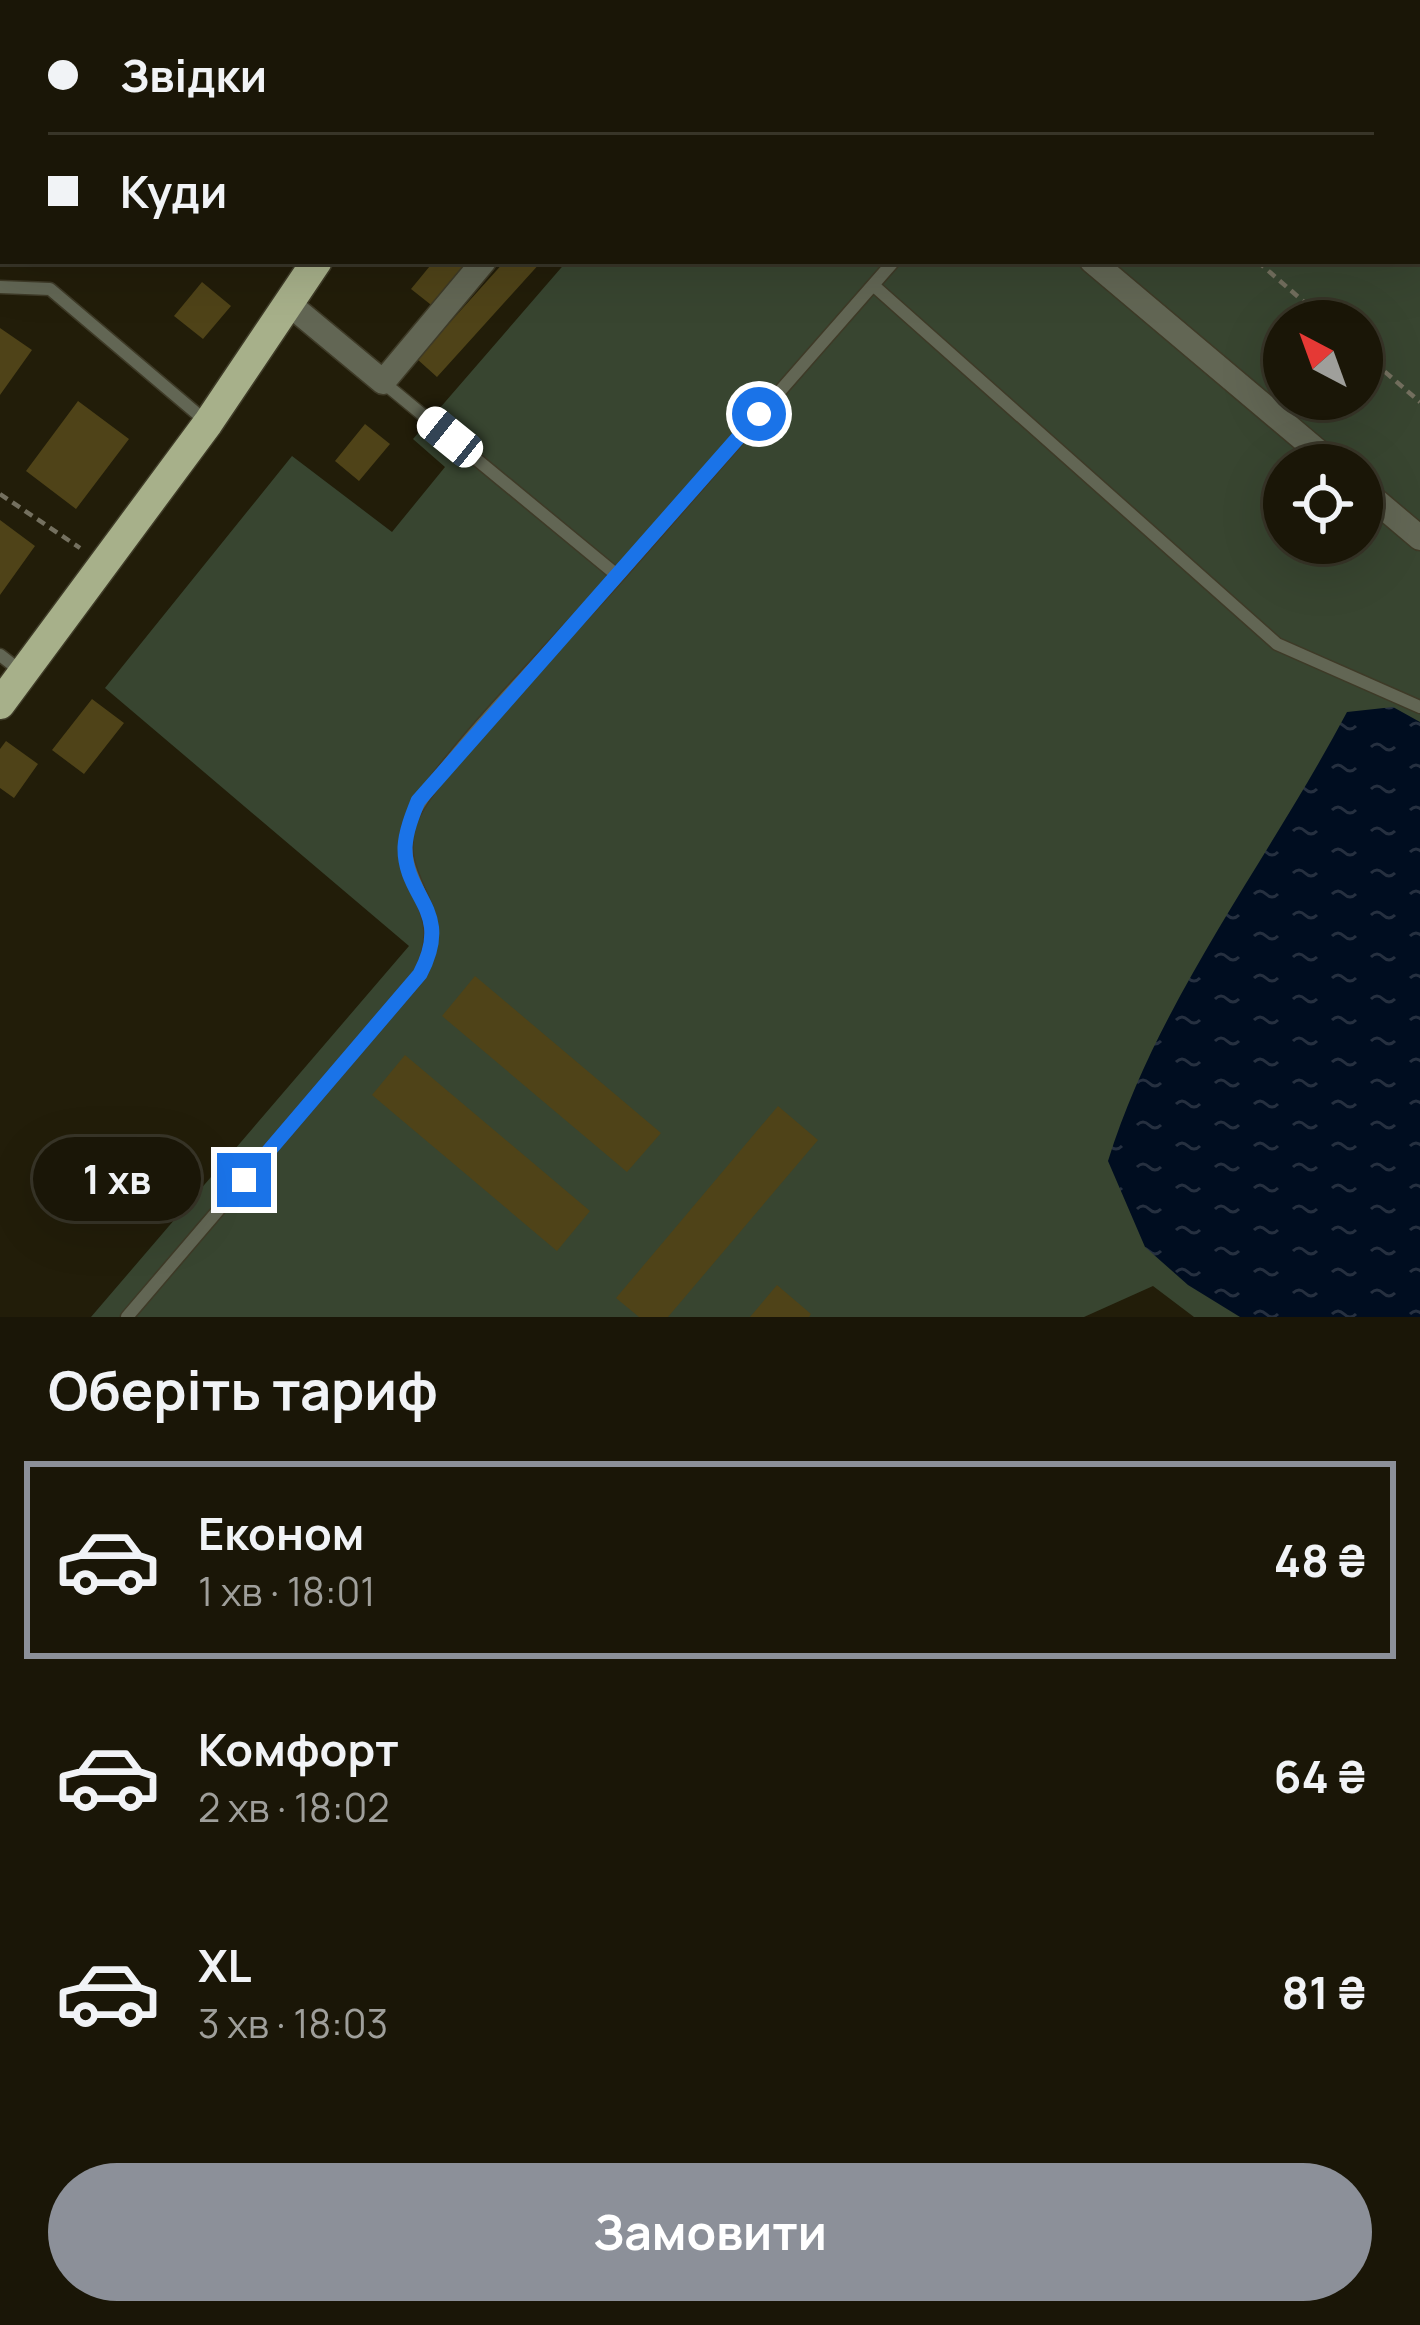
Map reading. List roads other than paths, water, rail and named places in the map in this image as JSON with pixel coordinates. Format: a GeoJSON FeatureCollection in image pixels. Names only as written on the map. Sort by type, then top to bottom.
{"type":"FeatureCollection","features":[{"type":"Feature","properties":{"kind":"main road"},"geometry":{"type":"LineString","coordinates":[[0,704],[12,664],[208,423],[315,264]]}},
{"type":"Feature","properties":{"kind":"street"},"geometry":{"type":"LineString","coordinates":[[288,303],[383,382],[481,264]]}},
{"type":"Feature","properties":{"kind":"street"},"geometry":{"type":"LineString","coordinates":[[1096,264],[1309,444]]}},
{"type":"Feature","properties":{"kind":"street"},"geometry":{"type":"LineString","coordinates":[[1383,507],[1420,538]]}},
{"type":"Feature","properties":{"kind":"lane"},"geometry":{"type":"LineString","coordinates":[[127,1317],[420,974],[434,947],[427,902],[405,852],[418,801],[891,264]]}},
{"type":"Feature","properties":{"kind":"lane"},"geometry":{"type":"LineString","coordinates":[[873,284],[1277,644],[1420,707]]}},
{"type":"Feature","properties":{"kind":"lane"},"geometry":{"type":"LineString","coordinates":[[0,287],[50,289],[208,423]]}},
{"type":"Feature","properties":{"kind":"lane"},"geometry":{"type":"LineString","coordinates":[[383,382],[618,576]]}},
{"type":"Feature","properties":{"kind":"water"},"geometry":{"type":"Polygon","coordinates":[[[1393,707],[1420,722],[1420,1317],[1240,1317],[1188,1285],[1145,1247],[1108,1161],[1129,1102],[1185,987],[1347,712],[1393,707]]]}}]}
